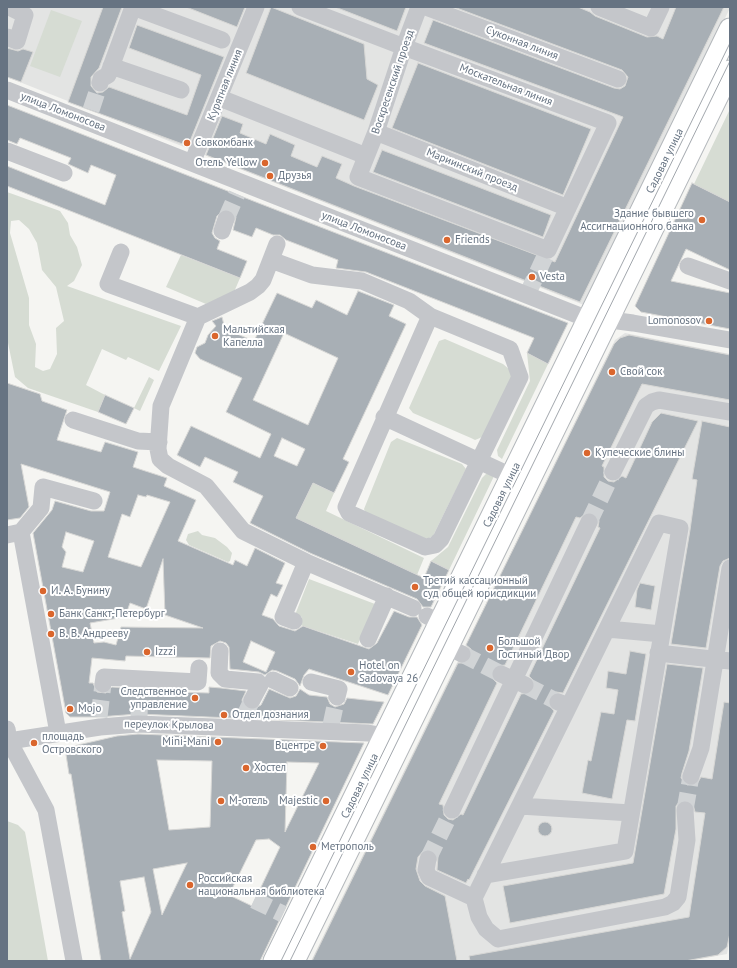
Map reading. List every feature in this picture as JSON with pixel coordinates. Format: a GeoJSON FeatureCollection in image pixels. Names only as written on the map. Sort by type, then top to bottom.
{"type":"FeatureCollection","features":[{"type":"Feature","properties":{"kind":"main road","name":"Садовая улица"},"geometry":{"type":"LineString","coordinates":[[294,961],[441,630],[520,480],[599,318],[730,29]]}},
{"type":"Feature","properties":{"kind":"main road","name":"Садовая улица"},"geometry":{"type":"LineString","coordinates":[[599,318],[730,71]]}},
{"type":"Feature","properties":{"kind":"main road","name":"Садовая улица"},"geometry":{"type":"LineString","coordinates":[[274,961],[288,917],[392,740]]}},
{"type":"Feature","properties":{"kind":"street"},"geometry":{"type":"LineString","coordinates":[[7,37],[17,41],[25,15],[10,7]]}},
{"type":"Feature","properties":{"kind":"street"},"geometry":{"type":"LineString","coordinates":[[100,83],[101,79],[108,75],[133,7],[222,40]]}},
{"type":"Feature","properties":{"kind":"street","name":"Курятная линия"},"geometry":{"type":"LineString","coordinates":[[192,163],[220,98],[256,7]]}},
{"type":"Feature","properties":{"kind":"street","name":"Москательная линия"},"geometry":{"type":"LineString","coordinates":[[300,7],[608,123],[568,208]]}},
{"type":"Feature","properties":{"kind":"street","name":"Воскресенский проезд"},"geometry":{"type":"LineString","coordinates":[[419,7],[376,132],[358,177],[548,250],[568,208]]}},
{"type":"Feature","properties":{"kind":"street","name":"Суконная линия"},"geometry":{"type":"LineString","coordinates":[[426,7],[618,79]]}},
{"type":"Feature","properties":{"kind":"street"},"geometry":{"type":"LineString","coordinates":[[599,7],[651,28],[662,7]]}},
{"type":"Feature","properties":{"kind":"street"},"geometry":{"type":"LineString","coordinates":[[111,66],[181,90]]}},
{"type":"Feature","properties":{"kind":"street","name":"улица Ломоносова"},"geometry":{"type":"LineString","coordinates":[[7,90],[89,116],[192,163],[239,188],[580,316],[730,340]]}},
{"type":"Feature","properties":{"kind":"street"},"geometry":{"type":"LineString","coordinates":[[220,98],[366,156]]}},
{"type":"Feature","properties":{"kind":"street","name":"Мариинский проезд"},"geometry":{"type":"LineString","coordinates":[[376,132],[568,208]]}},
{"type":"Feature","properties":{"kind":"street"},"geometry":{"type":"LineString","coordinates":[[7,151],[64,173]]}},
{"type":"Feature","properties":{"kind":"street"},"geometry":{"type":"LineString","coordinates":[[276,244],[263,280],[258,286],[250,292],[198,317],[160,406],[158,454],[163,463],[206,486],[243,531],[306,562],[387,596],[441,630]]}},
{"type":"Feature","properties":{"kind":"street"},"geometry":{"type":"LineString","coordinates":[[121,252],[108,284],[198,317]]}},
{"type":"Feature","properties":{"kind":"street"},"geometry":{"type":"LineString","coordinates":[[270,260],[312,275],[362,281],[408,301],[430,316],[510,349],[520,377],[441,539],[434,545],[421,546],[352,515],[347,510],[347,503],[430,316]]}},
{"type":"Feature","properties":{"kind":"street"},"geometry":{"type":"LineString","coordinates":[[688,266],[730,282]]}},
{"type":"Feature","properties":{"kind":"street"},"geometry":{"type":"LineString","coordinates":[[613,472],[646,406],[652,402],[659,400],[730,412]]}},
{"type":"Feature","properties":{"kind":"street"},"geometry":{"type":"LineString","coordinates":[[384,417],[480,460],[520,480]]}},
{"type":"Feature","properties":{"kind":"street"},"geometry":{"type":"LineString","coordinates":[[73,420],[138,441],[159,442]]}},
{"type":"Feature","properties":{"kind":"street"},"geometry":{"type":"LineString","coordinates":[[58,733],[14,534],[41,508],[43,487],[94,501]]}},
{"type":"Feature","properties":{"kind":"street"},"geometry":{"type":"LineString","coordinates":[[452,810],[589,522]]}},
{"type":"Feature","properties":{"kind":"street"},"geometry":{"type":"LineString","coordinates":[[485,875],[625,851],[680,528],[659,523],[607,629],[564,704],[520,806],[485,875],[474,898],[479,917],[486,929],[498,939],[665,907],[673,903],[678,897],[687,840],[685,810]]}},
{"type":"Feature","properties":{"kind":"street"},"geometry":{"type":"LineString","coordinates":[[294,621],[283,617],[306,562]]}},
{"type":"Feature","properties":{"kind":"street"},"geometry":{"type":"LineString","coordinates":[[691,776],[701,748],[723,660],[730,568]]}},
{"type":"Feature","properties":{"kind":"street"},"geometry":{"type":"LineString","coordinates":[[368,639],[387,596]]}},
{"type":"Feature","properties":{"kind":"street"},"geometry":{"type":"LineString","coordinates":[[607,629],[662,634]]}},
{"type":"Feature","properties":{"kind":"street"},"geometry":{"type":"LineString","coordinates":[[220,651],[219,673],[225,679],[264,680],[290,688]]}},
{"type":"Feature","properties":{"kind":"street"},"geometry":{"type":"LineString","coordinates":[[658,653],[723,660]]}},
{"type":"Feature","properties":{"kind":"street"},"geometry":{"type":"LineString","coordinates":[[103,684],[104,677],[140,684],[198,682],[199,668]]}},
{"type":"Feature","properties":{"kind":"street"},"geometry":{"type":"LineString","coordinates":[[246,714],[264,680]]}},
{"type":"Feature","properties":{"kind":"street"},"geometry":{"type":"LineString","coordinates":[[312,682],[339,689],[337,698]]}},
{"type":"Feature","properties":{"kind":"street","name":"переулок Крылова"},"geometry":{"type":"LineString","coordinates":[[8,739],[58,733],[99,722],[131,725],[246,714],[368,733],[392,740]]}},
{"type":"Feature","properties":{"kind":"street"},"geometry":{"type":"LineString","coordinates":[[8,739],[46,810],[74,961]]}},
{"type":"Feature","properties":{"kind":"street"},"geometry":{"type":"LineString","coordinates":[[520,806],[631,814]]}},
{"type":"Feature","properties":{"kind":"street"},"geometry":{"type":"LineString","coordinates":[[428,859],[426,870],[429,877],[474,898]]}},
{"type":"Feature","properties":{"kind":"shaded area"},"geometry":{"type":"Polygon","coordinates":[[[7,7],[730,8],[584,305],[7,77],[7,7]]]}},
{"type":"Feature","properties":{"kind":"shaded area"},"geometry":{"type":"Polygon","coordinates":[[[51,10],[82,21],[60,77],[30,66],[51,10]]]}},
{"type":"Feature","properties":{"kind":"shaded area"},"geometry":{"type":"Polygon","coordinates":[[[730,109],[730,202],[694,184],[730,109]]]}},
{"type":"Feature","properties":{"kind":"shaded area"},"geometry":{"type":"Polygon","coordinates":[[[7,192],[60,211],[68,223],[70,235],[77,247],[82,265],[74,281],[67,286],[181,326],[159,371],[128,357],[126,360],[102,349],[86,385],[105,395],[98,412],[28,388],[15,377],[7,338],[7,192]],[[19,220],[11,221],[10,233],[29,298],[29,325],[36,344],[35,367],[43,371],[50,369],[57,354],[56,328],[64,321],[56,287],[42,270],[37,243],[29,229],[19,220]]]}},
{"type":"Feature","properties":{"kind":"shaded area"},"geometry":{"type":"Polygon","coordinates":[[[181,255],[240,278],[234,292],[206,304],[166,287],[181,255]]]}},
{"type":"Feature","properties":{"kind":"shaded area"},"geometry":{"type":"Polygon","coordinates":[[[625,333],[730,354],[730,938],[727,954],[689,961],[311,961],[615,340],[625,333]]]}},
{"type":"Feature","properties":{"kind":"shaded area"},"geometry":{"type":"Polygon","coordinates":[[[445,339],[503,364],[510,370],[512,376],[483,436],[475,440],[413,413],[409,408],[439,341],[445,339]]]}},
{"type":"Feature","properties":{"kind":"shaded area"},"geometry":{"type":"Polygon","coordinates":[[[527,353],[548,364],[502,459],[498,456],[497,450],[530,381],[527,353]]]}},
{"type":"Feature","properties":{"kind":"shaded area"},"geometry":{"type":"Polygon","coordinates":[[[149,377],[154,380],[140,411],[134,408],[149,377]]]}},
{"type":"Feature","properties":{"kind":"shaded area"},"geometry":{"type":"Polygon","coordinates":[[[397,438],[462,464],[466,469],[433,536],[429,538],[424,538],[365,512],[364,509],[391,442],[397,438]]]}},
{"type":"Feature","properties":{"kind":"shaded area"},"geometry":{"type":"Polygon","coordinates":[[[486,474],[495,474],[449,570],[431,561],[448,547],[482,478],[486,474]]]}},
{"type":"Feature","properties":{"kind":"shaded area"},"geometry":{"type":"Polygon","coordinates":[[[313,483],[334,493],[326,511],[424,558],[417,575],[296,518],[313,483]]]}},
{"type":"Feature","properties":{"kind":"shaded area"},"geometry":{"type":"Polygon","coordinates":[[[198,531],[202,535],[215,538],[227,547],[232,553],[230,561],[228,562],[189,545],[186,540],[188,534],[198,531]]]}},
{"type":"Feature","properties":{"kind":"shaded area"},"geometry":{"type":"Polygon","coordinates":[[[309,579],[375,604],[358,644],[300,625],[302,617],[295,615],[309,579]]]}},
{"type":"Feature","properties":{"kind":"shaded area"},"geometry":{"type":"Polygon","coordinates":[[[7,821],[18,825],[25,832],[48,961],[7,961],[7,821]]]}},
{"type":"Feature","properties":{"kind":"building"},"geometry":{"type":"Polygon","coordinates":[[[103,7],[122,7],[99,68],[91,77],[91,86],[97,93],[103,92],[109,87],[187,115],[201,75],[129,48],[137,25],[224,57],[188,146],[68,102],[103,7]]]}},
{"type":"Feature","properties":{"kind":"building"},"geometry":{"type":"Polygon","coordinates":[[[186,7],[245,7],[237,27],[186,7]]]}},
{"type":"Feature","properties":{"kind":"building"},"geometry":{"type":"Polygon","coordinates":[[[271,7],[364,44],[367,79],[378,85],[364,120],[246,73],[271,7]]]}},
{"type":"Feature","properties":{"kind":"building"},"geometry":{"type":"Polygon","coordinates":[[[335,7],[406,7],[397,31],[335,7]]]}},
{"type":"Feature","properties":{"kind":"building"},"geometry":{"type":"Polygon","coordinates":[[[454,7],[578,7],[595,16],[647,37],[657,36],[663,39],[676,7],[724,7],[580,302],[206,155],[222,116],[243,124],[240,133],[266,144],[270,134],[295,145],[291,156],[317,167],[322,156],[342,164],[336,178],[354,186],[555,262],[623,117],[424,43],[433,20],[614,88],[620,89],[625,86],[628,77],[622,70],[454,7]]]}},
{"type":"Feature","properties":{"kind":"building"},"geometry":{"type":"Polygon","coordinates":[[[7,48],[18,51],[23,49],[33,52],[21,82],[7,77],[7,48]]]}},
{"type":"Feature","properties":{"kind":"building"},"geometry":{"type":"Polygon","coordinates":[[[418,63],[591,129],[563,195],[392,128],[418,63]]]}},
{"type":"Feature","properties":{"kind":"building"},"geometry":{"type":"Polygon","coordinates":[[[7,105],[568,323],[548,364],[527,353],[534,338],[366,272],[336,268],[338,260],[286,240],[280,235],[273,235],[256,228],[252,237],[233,230],[236,217],[230,210],[224,209],[217,216],[212,233],[215,238],[220,241],[217,249],[247,261],[240,278],[7,186],[7,166],[105,205],[116,175],[91,165],[88,173],[68,164],[71,158],[20,138],[17,144],[7,140],[7,105]]]}},
{"type":"Feature","properties":{"kind":"building"},"geometry":{"type":"Polygon","coordinates":[[[382,150],[551,215],[543,237],[373,172],[382,150]]]}},
{"type":"Feature","properties":{"kind":"building"},"geometry":{"type":"Polygon","coordinates":[[[692,183],[730,202],[730,270],[686,249],[671,281],[730,293],[730,329],[641,312],[635,306],[692,183]]]}},
{"type":"Feature","properties":{"kind":"building"},"geometry":{"type":"Polygon","coordinates":[[[358,291],[394,305],[389,316],[406,324],[343,459],[349,462],[334,493],[313,483],[296,518],[424,578],[431,561],[449,570],[431,607],[423,607],[417,599],[310,553],[250,523],[263,496],[233,482],[238,472],[205,457],[200,467],[177,455],[191,426],[260,458],[271,434],[226,412],[242,378],[200,359],[195,353],[197,347],[205,343],[208,335],[216,326],[212,321],[222,317],[225,329],[254,341],[277,293],[312,308],[316,300],[347,315],[358,291]],[[284,333],[253,400],[308,425],[338,358],[284,333]],[[282,438],[274,456],[297,466],[305,449],[282,438]]]}},
{"type":"Feature","properties":{"kind":"building","name":"Большой Гостиный Двор"},"geometry":{"type":"Polygon","coordinates":[[[629,335],[730,355],[730,400],[642,384],[602,466],[604,467],[604,477],[608,481],[614,482],[622,476],[626,478],[652,422],[661,413],[698,421],[563,693],[556,692],[549,698],[548,704],[554,711],[469,880],[468,879],[466,883],[437,870],[438,856],[430,849],[424,850],[418,857],[416,869],[420,881],[425,886],[445,896],[457,961],[312,961],[458,663],[467,663],[471,658],[471,649],[466,645],[614,344],[620,338],[629,335]],[[588,512],[580,518],[576,517],[505,665],[496,666],[492,670],[493,679],[497,683],[439,804],[443,805],[444,815],[448,819],[453,820],[461,814],[463,815],[521,694],[530,693],[534,689],[533,680],[529,676],[600,528],[598,527],[599,521],[597,516],[588,512]]]}},
{"type":"Feature","properties":{"kind":"building"},"geometry":{"type":"Polygon","coordinates":[[[7,383],[40,394],[42,401],[67,410],[57,440],[101,452],[105,442],[138,452],[133,467],[167,478],[164,486],[196,500],[178,541],[233,565],[235,560],[247,566],[255,548],[285,563],[276,583],[283,585],[277,597],[271,594],[262,615],[273,619],[279,626],[295,631],[303,626],[369,649],[377,643],[394,611],[409,617],[417,617],[422,625],[388,695],[309,669],[304,675],[300,686],[295,679],[277,671],[272,670],[265,675],[259,672],[230,669],[229,647],[226,643],[220,641],[211,646],[210,658],[126,656],[125,661],[92,658],[89,683],[93,683],[97,692],[106,693],[112,687],[145,689],[145,691],[209,693],[209,687],[221,688],[246,691],[242,700],[243,705],[252,710],[261,705],[269,689],[290,698],[296,696],[300,689],[309,695],[327,697],[330,704],[335,707],[344,704],[347,698],[384,702],[373,724],[138,714],[98,717],[70,717],[66,713],[33,533],[52,510],[55,501],[91,511],[104,511],[110,492],[21,464],[29,507],[20,518],[7,520],[7,383]],[[138,495],[130,517],[122,514],[108,557],[141,567],[170,502],[147,495],[146,497],[138,495]],[[66,532],[62,547],[66,552],[62,567],[83,572],[94,541],[66,532]],[[163,559],[146,609],[130,603],[125,617],[90,623],[94,643],[104,642],[116,645],[121,627],[203,628],[165,615],[163,559]],[[251,641],[243,662],[266,672],[275,652],[251,641]]]}},
{"type":"Feature","properties":{"kind":"building"},"geometry":{"type":"Polygon","coordinates":[[[105,395],[134,408],[126,424],[98,412],[105,395]]]}},
{"type":"Feature","properties":{"kind":"building"},"geometry":{"type":"Polygon","coordinates":[[[702,421],[730,427],[730,558],[723,561],[720,566],[706,648],[671,644],[697,480],[692,479],[702,421]]]}},
{"type":"Feature","properties":{"kind":"building"},"geometry":{"type":"Polygon","coordinates":[[[640,583],[655,586],[651,610],[635,607],[637,590],[640,583]]]}},
{"type":"Feature","properties":{"kind":"building"},"geometry":{"type":"Polygon","coordinates":[[[630,651],[646,654],[635,721],[627,720],[612,799],[582,793],[588,760],[591,761],[601,712],[614,714],[618,690],[606,688],[608,671],[626,674],[630,651]]]}},
{"type":"Feature","properties":{"kind":"building"},"geometry":{"type":"Polygon","coordinates":[[[667,664],[703,668],[689,751],[681,778],[687,785],[697,784],[701,777],[712,779],[724,702],[730,703],[730,933],[727,947],[718,955],[685,961],[470,961],[469,956],[689,917],[705,813],[695,812],[693,804],[685,800],[679,802],[676,806],[676,829],[664,894],[510,923],[503,886],[633,863],[667,664]]]}},
{"type":"Feature","properties":{"kind":"building"},"geometry":{"type":"Polygon","coordinates":[[[138,734],[364,743],[260,961],[101,961],[71,774],[69,774],[65,748],[117,736],[138,734]],[[157,760],[169,830],[210,827],[212,761],[157,760]],[[287,762],[285,832],[319,763],[287,762]],[[269,839],[256,840],[229,895],[252,906],[280,847],[269,839]],[[187,863],[153,869],[162,915],[187,863]],[[144,877],[120,881],[125,911],[122,912],[130,959],[151,912],[144,877]]]}},
{"type":"Feature","properties":{"kind":"building"},"geometry":{"type":"Polygon","coordinates":[[[545,822],[550,824],[552,829],[550,834],[545,836],[540,834],[538,829],[540,824],[545,822]]]}},
{"type":"Feature","properties":{"kind":"tunnel"},"geometry":{"type":"LineString","coordinates":[[91,110],[100,83]]}},
{"type":"Feature","properties":{"kind":"tunnel"},"geometry":{"type":"LineString","coordinates":[[226,219],[237,194]]}},
{"type":"Feature","properties":{"kind":"tunnel"},"geometry":{"type":"LineString","coordinates":[[527,295],[548,250]]}},
{"type":"Feature","properties":{"kind":"tunnel"},"geometry":{"type":"LineString","coordinates":[[589,522],[613,472]]}},
{"type":"Feature","properties":{"kind":"tunnel"},"geometry":{"type":"LineString","coordinates":[[462,654],[501,674]]}},
{"type":"Feature","properties":{"kind":"tunnel"},"geometry":{"type":"LineString","coordinates":[[99,717],[103,684]]}},
{"type":"Feature","properties":{"kind":"tunnel"},"geometry":{"type":"LineString","coordinates":[[525,685],[558,702]]}},
{"type":"Feature","properties":{"kind":"tunnel"},"geometry":{"type":"LineString","coordinates":[[139,717],[140,688]]}},
{"type":"Feature","properties":{"kind":"tunnel"},"geometry":{"type":"LineString","coordinates":[[331,725],[337,697]]}},
{"type":"Feature","properties":{"kind":"tunnel"},"geometry":{"type":"LineString","coordinates":[[245,715],[252,700]]}},
{"type":"Feature","properties":{"kind":"tunnel"},"geometry":{"type":"LineString","coordinates":[[685,810],[691,776]]}},
{"type":"Feature","properties":{"kind":"tunnel"},"geometry":{"type":"LineString","coordinates":[[428,859],[452,810]]}},
{"type":"Feature","properties":{"kind":"tunnel"},"geometry":{"type":"LineString","coordinates":[[254,900],[283,914]]}},
{"type":"Feature","properties":{"kind":"tram line"},"geometry":{"type":"LineString","coordinates":[[281,961],[730,43]]}},
{"type":"Feature","properties":{"kind":"tram line"},"geometry":{"type":"LineString","coordinates":[[290,961],[730,61]]}},
{"type":"Feature","properties":{"kind":"place","name":"Совкомбанк"},"geometry":{"type":"Point","coordinates":[187,143]}},
{"type":"Feature","properties":{"kind":"place","name":"Отель Yellow"},"geometry":{"type":"Point","coordinates":[265,163]}},
{"type":"Feature","properties":{"kind":"place","name":"Друзья"},"geometry":{"type":"Point","coordinates":[270,176]}},
{"type":"Feature","properties":{"kind":"place","name":"Здание бывшего Ассигнационного банка"},"geometry":{"type":"Point","coordinates":[702,220]}},
{"type":"Feature","properties":{"kind":"place","name":"Friends"},"geometry":{"type":"Point","coordinates":[447,240]}},
{"type":"Feature","properties":{"kind":"place","name":"Vesta"},"geometry":{"type":"Point","coordinates":[532,277]}},
{"type":"Feature","properties":{"kind":"place","name":"Lomonosov"},"geometry":{"type":"Point","coordinates":[709,321]}},
{"type":"Feature","properties":{"kind":"place","name":"Мальтийская Капелла"},"geometry":{"type":"Point","coordinates":[215,336]}},
{"type":"Feature","properties":{"kind":"place","name":"Свой сок"},"geometry":{"type":"Point","coordinates":[612,372]}},
{"type":"Feature","properties":{"kind":"place","name":"Купеческие блины"},"geometry":{"type":"Point","coordinates":[587,453]}},
{"type":"Feature","properties":{"kind":"place","name":"Третий кассационный суд общей юрисдикции"},"geometry":{"type":"Point","coordinates":[415,587]}},
{"type":"Feature","properties":{"kind":"place","name":"И. А. Бунину"},"geometry":{"type":"Point","coordinates":[43,591]}},
{"type":"Feature","properties":{"kind":"place","name":"Банк Санкт-Петербург"},"geometry":{"type":"Point","coordinates":[51,614]}},
{"type":"Feature","properties":{"kind":"place","name":"В. В. Андрееву"},"geometry":{"type":"Point","coordinates":[51,634]}},
{"type":"Feature","properties":{"kind":"place","name":"Большой Гостиный Двор"},"geometry":{"type":"Point","coordinates":[490,648]}},
{"type":"Feature","properties":{"kind":"place","name":"Izzzi"},"geometry":{"type":"Point","coordinates":[147,652]}},
{"type":"Feature","properties":{"kind":"place","name":"Hotel on Sadovaya 26"},"geometry":{"type":"Point","coordinates":[351,672]}},
{"type":"Feature","properties":{"kind":"place","name":"Следственное управление"},"geometry":{"type":"Point","coordinates":[195,698]}},
{"type":"Feature","properties":{"kind":"place","name":"Mojo"},"geometry":{"type":"Point","coordinates":[70,709]}},
{"type":"Feature","properties":{"kind":"place","name":"Отдел дознания"},"geometry":{"type":"Point","coordinates":[224,715]}},
{"type":"Feature","properties":{"kind":"place","name":"Mini-Mani"},"geometry":{"type":"Point","coordinates":[218,742]}},
{"type":"Feature","properties":{"kind":"place","name":"площадь Островского"},"geometry":{"type":"Point","coordinates":[34,743]}},
{"type":"Feature","properties":{"kind":"place","name":"Вцентре"},"geometry":{"type":"Point","coordinates":[323,746]}},
{"type":"Feature","properties":{"kind":"place","name":"Хостел"},"geometry":{"type":"Point","coordinates":[246,768]}},
{"type":"Feature","properties":{"kind":"place","name":"М-отель"},"geometry":{"type":"Point","coordinates":[221,801]}},
{"type":"Feature","properties":{"kind":"place","name":"Majestic"},"geometry":{"type":"Point","coordinates":[326,801]}},
{"type":"Feature","properties":{"kind":"place","name":"Метрополь"},"geometry":{"type":"Point","coordinates":[313,847]}},
{"type":"Feature","properties":{"kind":"place","name":"Российская национальная библиотека"},"geometry":{"type":"Point","coordinates":[190,885]}}]}
